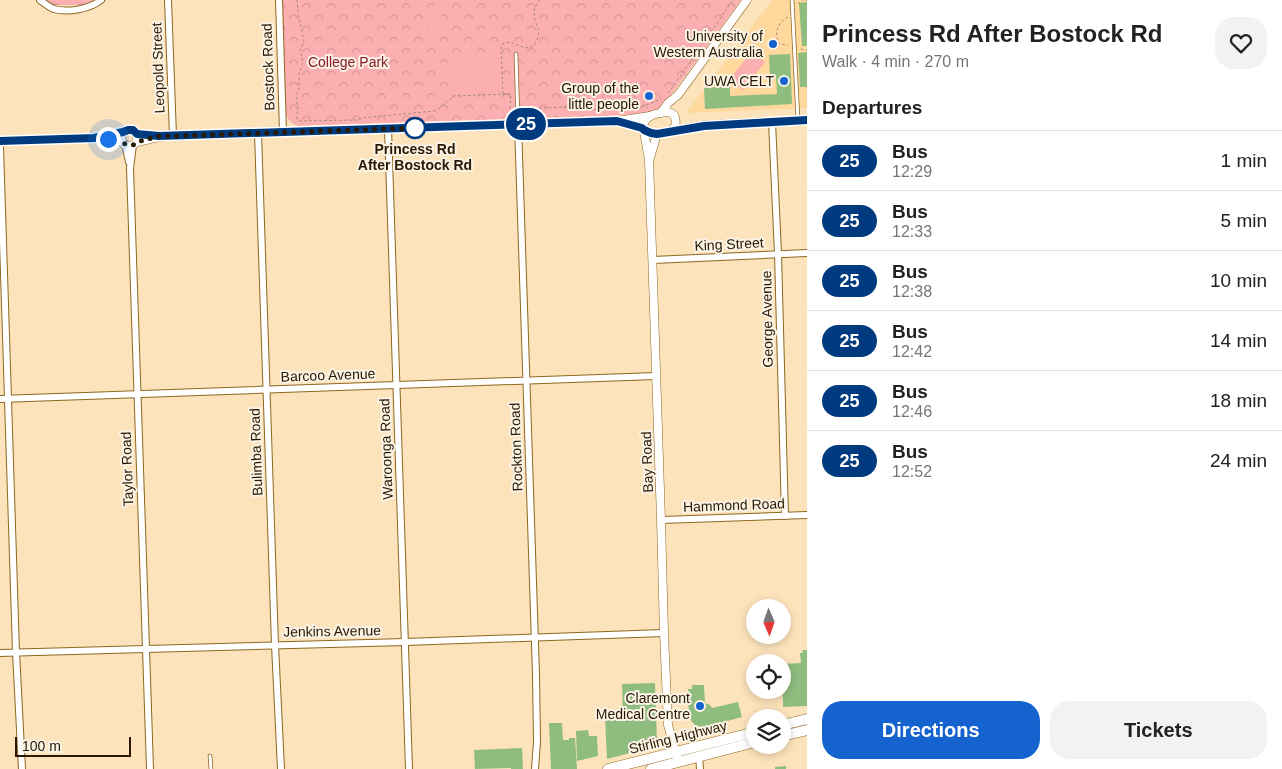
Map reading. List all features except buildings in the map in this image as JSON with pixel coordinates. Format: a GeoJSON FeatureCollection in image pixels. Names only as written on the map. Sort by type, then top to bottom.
{"type":"FeatureCollection","features":[{"type":"Feature","properties":{"kind":"highway"},"geometry":{"type":"LineString","coordinates":[[791,723],[807,719]]}},
{"type":"Feature","properties":{"kind":"highway"},"geometry":{"type":"LineString","coordinates":[[791,734],[807,730]]}},
{"type":"Feature","properties":{"kind":"highway","name":"Stirling Highway"},"geometry":{"type":"LineString","coordinates":[[651,769],[677,757],[746,735]]}},
{"type":"Feature","properties":{"kind":"highway","name":"Stirling Highway"},"geometry":{"type":"LineString","coordinates":[[608,769],[677,757],[699,756],[746,744]]}},
{"type":"Feature","properties":{"kind":"street"},"geometry":{"type":"LineString","coordinates":[[40,0],[53,9],[63,10],[85,9],[101,0]]}},
{"type":"Feature","properties":{"kind":"street","name":"Leopold Street"},"geometry":{"type":"LineString","coordinates":[[168,0],[173,136]]}},
{"type":"Feature","properties":{"kind":"street","name":"Bostock Road"},"geometry":{"type":"LineString","coordinates":[[279,0],[283,132]]}},
{"type":"Feature","properties":{"kind":"street"},"geometry":{"type":"LineString","coordinates":[[661,113],[668,103],[678,95],[748,0]]}},
{"type":"Feature","properties":{"kind":"street"},"geometry":{"type":"LineString","coordinates":[[670,131],[676,127],[675,106],[678,95]]}},
{"type":"Feature","properties":{"kind":"street"},"geometry":{"type":"LineString","coordinates":[[0,141],[94,138],[130,141],[159,136],[617,121],[669,112],[675,119],[704,126]]}},
{"type":"Feature","properties":{"kind":"street"},"geometry":{"type":"LineString","coordinates":[[643,129],[644,122],[650,116]]}},
{"type":"Feature","properties":{"kind":"street"},"geometry":{"type":"LineString","coordinates":[[617,121],[657,134],[704,126],[807,120]]}},
{"type":"Feature","properties":{"kind":"street","name":"George Avenue"},"geometry":{"type":"LineString","coordinates":[[772,122],[778,254],[785,516]]}},
{"type":"Feature","properties":{"kind":"street","name":"Rockton Road"},"geometry":{"type":"LineString","coordinates":[[518,124],[537,742],[535,769]]}},
{"type":"Feature","properties":{"kind":"street","name":"Waroonga Road"},"geometry":{"type":"LineString","coordinates":[[388,128],[409,769]]}},
{"type":"Feature","properties":{"kind":"street","name":"Bay Road"},"geometry":{"type":"LineString","coordinates":[[643,129],[649,160],[668,725],[677,757]]}},
{"type":"Feature","properties":{"kind":"street"},"geometry":{"type":"LineString","coordinates":[[94,138],[133,130],[130,141]]}},
{"type":"Feature","properties":{"kind":"street"},"geometry":{"type":"LineString","coordinates":[[123,132],[121,137],[130,141]]}},
{"type":"Feature","properties":{"kind":"street","name":"Bulimba Road"},"geometry":{"type":"LineString","coordinates":[[258,133],[275,645],[281,769]]}},
{"type":"Feature","properties":{"kind":"street","name":"Bay Road"},"geometry":{"type":"LineString","coordinates":[[649,160],[657,134]]}},
{"type":"Feature","properties":{"kind":"street","name":"Taylor Road"},"geometry":{"type":"LineString","coordinates":[[130,141],[150,769]]}},
{"type":"Feature","properties":{"kind":"street"},"geometry":{"type":"LineString","coordinates":[[0,147],[16,652],[22,769]]}},
{"type":"Feature","properties":{"kind":"street","name":"King Street"},"geometry":{"type":"LineString","coordinates":[[652,260],[807,253]]}},
{"type":"Feature","properties":{"kind":"street","name":"Barcoo Avenue"},"geometry":{"type":"LineString","coordinates":[[0,399],[656,376]]}},
{"type":"Feature","properties":{"kind":"street","name":"Hammond Road"},"geometry":{"type":"LineString","coordinates":[[662,520],[807,515]]}},
{"type":"Feature","properties":{"kind":"street","name":"Jenkins Avenue"},"geometry":{"type":"LineString","coordinates":[[0,653],[664,633]]}},
{"type":"Feature","properties":{"kind":"street"},"geometry":{"type":"LineString","coordinates":[[699,756],[700,769]]}},
{"type":"Feature","properties":{"kind":"lane"},"geometry":{"type":"LineString","coordinates":[[792,0],[798,120]]}},
{"type":"Feature","properties":{"kind":"lane"},"geometry":{"type":"LineString","coordinates":[[516,54],[518,124]]}},
{"type":"Feature","properties":{"kind":"lane"},"geometry":{"type":"LineString","coordinates":[[210,756],[211,769]]}},
{"type":"Feature","properties":{"kind":"path"},"geometry":{"type":"LineString","coordinates":[[297,0],[299,21],[304,40],[300,52],[302,62],[299,74],[299,89],[296,96],[298,112],[296,116],[300,121],[357,120],[361,118],[434,111],[454,96],[511,94],[507,120]]}},
{"type":"Feature","properties":{"kind":"path"},"geometry":{"type":"LineString","coordinates":[[503,95],[501,44],[505,42],[514,43],[524,48],[534,46],[539,37],[534,10],[540,0]]}},
{"type":"Feature","properties":{"kind":"path"},"geometry":{"type":"LineString","coordinates":[[667,93],[733,0]]}},
{"type":"Feature","properties":{"kind":"path"},"geometry":{"type":"LineString","coordinates":[[793,16],[781,21],[777,27],[776,39],[779,44],[794,46]]}},
{"type":"Feature","properties":{"kind":"path"},"geometry":{"type":"LineString","coordinates":[[510,109],[562,107],[592,110],[622,104],[636,109],[661,99]]}},
{"type":"Feature","properties":{"kind":"shaded area","name":"University of Western Australia"},"geometry":{"type":"Polygon","coordinates":[[[772,0],[807,0],[807,108],[686,113],[772,0]]]}},
{"type":"Feature","properties":{"kind":"green space"},"geometry":{"type":"Polygon","coordinates":[[[46,0],[97,0],[90,5],[50,5],[46,0]]]}},
{"type":"Feature","properties":{"kind":"green space","name":"College Park"},"geometry":{"type":"Polygon","coordinates":[[[282,0],[741,0],[668,99],[657,110],[651,112],[612,116],[298,126],[287,118],[285,113],[282,0]]]}},
{"type":"Feature","properties":{"kind":"green space"},"geometry":{"type":"Polygon","coordinates":[[[438,4],[447,31],[439,34],[440,37],[432,39],[423,13],[431,10],[430,7],[438,4]]]}},
{"type":"Feature","properties":{"kind":"green space"},"geometry":{"type":"Polygon","coordinates":[[[500,52],[501,93],[448,95],[447,53],[500,52]]]}},
{"type":"Feature","properties":{"kind":"green space"},"geometry":{"type":"Polygon","coordinates":[[[751,52],[765,62],[743,90],[730,79],[751,52]]]}},
{"type":"Feature","properties":{"kind":"bus line","name":"25"},"geometry":{"type":"LineString","coordinates":[[0,141],[94,138],[125,130],[133,130],[137,134],[173,136],[617,121],[657,134],[704,126],[807,120]]}},
{"type":"Feature","properties":{"kind":"place","name":"University of Western Australia"},"geometry":{"type":"Point","coordinates":[773,44]}},
{"type":"Feature","properties":{"kind":"place","name":"UWA CELT"},"geometry":{"type":"Point","coordinates":[784,81]}},
{"type":"Feature","properties":{"kind":"place","name":"Group of the little people"},"geometry":{"type":"Point","coordinates":[649,96]}},
{"type":"Feature","properties":{"kind":"place","name":"Princess Rd After Bostock Rd"},"geometry":{"type":"Point","coordinates":[415,128]}},
{"type":"Feature","properties":{"kind":"place","name":"Claremont Medical Centre"},"geometry":{"type":"Point","coordinates":[700,706]}},
{"type":"Feature","properties":{"kind":"route"},"geometry":{"type":"LineString","coordinates":[[108,139],[122,141],[127,146],[130,146],[159,136],[415,128]]}}]}
